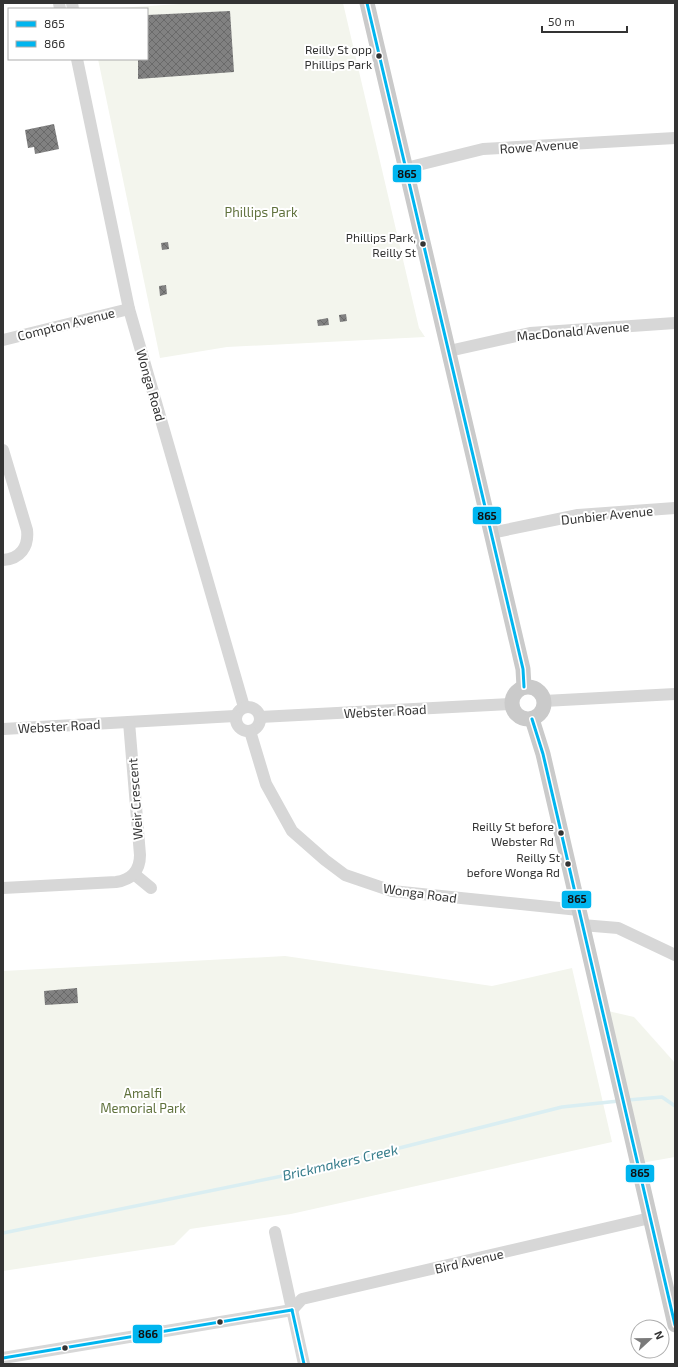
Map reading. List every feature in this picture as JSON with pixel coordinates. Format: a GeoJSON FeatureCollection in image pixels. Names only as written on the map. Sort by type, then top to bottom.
{"type":"FeatureCollection","features":[{"type":"Feature","properties":{"kind":"main road"},"geometry":{"type":"LineString","coordinates":[[367,3],[523,669],[524,687]]}},
{"type":"Feature","properties":{"kind":"main road"},"geometry":{"type":"LineString","coordinates":[[524,687],[535,688],[539,691],[544,701],[542,713],[532,719],[526,720],[516,715],[511,704],[514,693],[524,687]]}},
{"type":"Feature","properties":{"kind":"main road"},"geometry":{"type":"LineString","coordinates":[[532,719],[543,754],[675,1326]]}},
{"type":"Feature","properties":{"kind":"street","name":"Wonga Road"},"geometry":{"type":"LineString","coordinates":[[77,60],[129,309],[244,707]]}},
{"type":"Feature","properties":{"kind":"street","name":"Rowe Avenue"},"geometry":{"type":"LineString","coordinates":[[406,168],[483,149],[675,138]]}},
{"type":"Feature","properties":{"kind":"street","name":"Compton Avenue"},"geometry":{"type":"LineString","coordinates":[[3,340],[129,309]]}},
{"type":"Feature","properties":{"kind":"street","name":"MacDonald Avenue"},"geometry":{"type":"LineString","coordinates":[[449,352],[530,333],[675,323]]}},
{"type":"Feature","properties":{"kind":"street"},"geometry":{"type":"LineString","coordinates":[[3,450],[28,539],[22,551],[16,557],[3,560]]}},
{"type":"Feature","properties":{"kind":"street","name":"Dunbier Avenue"},"geometry":{"type":"LineString","coordinates":[[491,534],[578,515],[675,508]]}},
{"type":"Feature","properties":{"kind":"street"},"geometry":{"type":"LineString","coordinates":[[544,701],[675,694]]}},
{"type":"Feature","properties":{"kind":"street","name":"Webster Road"},"geometry":{"type":"LineString","coordinates":[[260,717],[511,704]]}},
{"type":"Feature","properties":{"kind":"street"},"geometry":{"type":"LineString","coordinates":[[244,707],[252,708],[260,717],[256,727],[250,731],[239,728],[235,716],[238,710],[244,707]]}},
{"type":"Feature","properties":{"kind":"street","name":"Webster Road"},"geometry":{"type":"LineString","coordinates":[[3,729],[235,716]]}},
{"type":"Feature","properties":{"kind":"street","name":"Weir Crescent"},"geometry":{"type":"LineString","coordinates":[[130,722],[140,855],[139,866],[134,874]]}},
{"type":"Feature","properties":{"kind":"street","name":"Wonga Road"},"geometry":{"type":"LineString","coordinates":[[250,731],[266,784],[292,831],[324,860],[346,875],[392,892],[579,910]]}},
{"type":"Feature","properties":{"kind":"street"},"geometry":{"type":"LineString","coordinates":[[3,888],[116,882],[126,880],[134,874],[151,888]]}},
{"type":"Feature","properties":{"kind":"street"},"geometry":{"type":"LineString","coordinates":[[582,925],[618,928],[675,955]]}},
{"type":"Feature","properties":{"kind":"street","name":"Bird Avenue"},"geometry":{"type":"LineString","coordinates":[[292,1310],[302,1299],[650,1218]]}},
{"type":"Feature","properties":{"kind":"street"},"geometry":{"type":"LineString","coordinates":[[276,1232],[304,1364]]}},
{"type":"Feature","properties":{"kind":"street"},"geometry":{"type":"LineString","coordinates":[[3,1358],[292,1310]]}},
{"type":"Feature","properties":{"kind":"green space","name":"Phillips Park"},"geometry":{"type":"Polygon","coordinates":[[[195,3],[343,3],[419,328],[425,337],[227,347],[160,358],[98,60],[148,60],[148,8],[118,8],[195,3]]]}},
{"type":"Feature","properties":{"kind":"green space","name":"Amalfi Memorial Park"},"geometry":{"type":"Polygon","coordinates":[[[285,956],[492,986],[572,968],[612,1142],[291,1214],[190,1229],[174,1245],[3,1271],[3,971],[285,956]]]}},
{"type":"Feature","properties":{"kind":"green space"},"geometry":{"type":"Polygon","coordinates":[[[608,1011],[634,1017],[675,1063],[675,1157],[641,1163],[608,1011]]]}},
{"type":"Feature","properties":{"kind":"building"},"geometry":{"type":"Polygon","coordinates":[[[230,11],[234,72],[138,79],[138,60],[148,60],[148,15],[230,11]]]}},
{"type":"Feature","properties":{"kind":"building"},"geometry":{"type":"Polygon","coordinates":[[[54,124],[59,149],[35,154],[34,147],[28,148],[25,130],[54,124]]]}},
{"type":"Feature","properties":{"kind":"building"},"geometry":{"type":"Polygon","coordinates":[[[168,242],[169,249],[162,250],[161,243],[168,242]]]}},
{"type":"Feature","properties":{"kind":"building"},"geometry":{"type":"Polygon","coordinates":[[[166,285],[167,294],[160,296],[159,286],[166,285]]]}},
{"type":"Feature","properties":{"kind":"building"},"geometry":{"type":"Polygon","coordinates":[[[346,314],[347,321],[340,322],[339,315],[346,314]]]}},
{"type":"Feature","properties":{"kind":"building"},"geometry":{"type":"Polygon","coordinates":[[[328,318],[329,325],[318,326],[317,320],[328,318]]]}},
{"type":"Feature","properties":{"kind":"building"},"geometry":{"type":"Polygon","coordinates":[[[77,988],[78,1003],[45,1005],[44,991],[77,988]]]}},
{"type":"Feature","properties":{"kind":"waterway","name":"Brickmakers Creek"},"geometry":{"type":"LineString","coordinates":[[628,1100],[662,1097],[675,1106]]}},
{"type":"Feature","properties":{"kind":"waterway","name":"Brickmakers Creek"},"geometry":{"type":"LineString","coordinates":[[3,1233],[312,1170],[562,1107],[619,1101]]}},
{"type":"Feature","properties":{"kind":"transit line","name":"865"},"geometry":{"type":"LineString","coordinates":[[367,3],[523,669],[524,687]]}},
{"type":"Feature","properties":{"kind":"transit line","name":"865"},"geometry":{"type":"LineString","coordinates":[[532,719],[543,754],[675,1325]]}},
{"type":"Feature","properties":{"kind":"transit line","name":"866"},"geometry":{"type":"LineString","coordinates":[[292,1310],[304,1364]]}},
{"type":"Feature","properties":{"kind":"transit line","name":"866"},"geometry":{"type":"LineString","coordinates":[[3,1358],[292,1310]]}},
{"type":"Feature","properties":{"kind":"place","name":"Reilly St opp Phillips Park"},"geometry":{"type":"Point","coordinates":[379,56]}},
{"type":"Feature","properties":{"kind":"place","name":"Phillips Park, Reilly St"},"geometry":{"type":"Point","coordinates":[423,244]}},
{"type":"Feature","properties":{"kind":"place","name":"Reilly St before Webster Rd"},"geometry":{"type":"Point","coordinates":[561,833]}},
{"type":"Feature","properties":{"kind":"place","name":"Reilly St before Wonga Rd"},"geometry":{"type":"Point","coordinates":[568,864]}}]}
